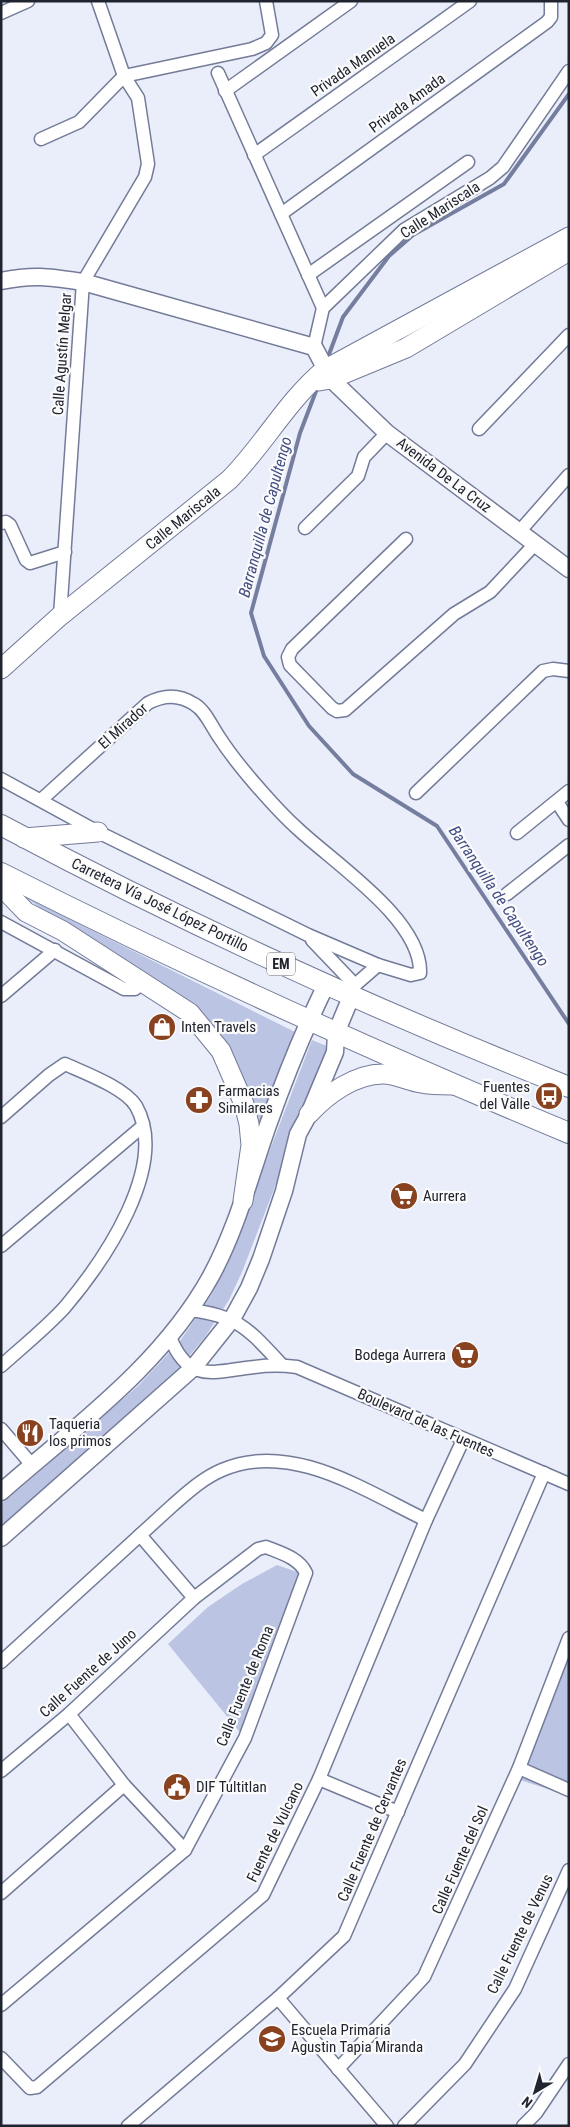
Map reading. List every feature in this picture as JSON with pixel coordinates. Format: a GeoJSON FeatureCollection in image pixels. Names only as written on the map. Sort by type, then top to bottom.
{"type":"FeatureCollection","features":[{"type":"Feature","properties":{"kind":"main road","name":"Calle Mariscala"},"geometry":{"type":"LineString","coordinates":[[1,669],[60,616],[229,480],[323,376],[406,348],[568,249]]}},
{"type":"Feature","properties":{"kind":"main road","name":"Carretera Vía José López Portillo"},"geometry":{"type":"LineString","coordinates":[[1,825],[148,902],[326,985],[353,991],[426,1030],[569,1087]]}},
{"type":"Feature","properties":{"kind":"main road"},"geometry":{"type":"LineString","coordinates":[[24,838],[98,832]]}},
{"type":"Feature","properties":{"kind":"main road"},"geometry":{"type":"LineString","coordinates":[[1,874],[108,927],[308,1021],[569,1133]]}},
{"type":"Feature","properties":{"kind":"main road"},"geometry":{"type":"LineString","coordinates":[[1,886],[26,912],[63,931],[190,1013],[221,1051],[244,1104],[251,1145],[243,1201]]}},
{"type":"Feature","properties":{"kind":"main road"},"geometry":{"type":"LineString","coordinates":[[309,1114],[324,1098],[342,1087],[363,1078],[383,1074],[424,1084],[454,1085]]}},
{"type":"Feature","properties":{"kind":"street"},"geometry":{"type":"LineString","coordinates":[[1,13],[28,1]]}},
{"type":"Feature","properties":{"kind":"street","name":"Calle Agustín Melgar"},"geometry":{"type":"LineString","coordinates":[[60,616],[83,282],[148,171],[138,98],[124,76],[98,1]]}},
{"type":"Feature","properties":{"kind":"street"},"geometry":{"type":"LineString","coordinates":[[40,139],[79,122],[124,76],[252,49],[266,43],[272,34],[266,1]]}},
{"type":"Feature","properties":{"kind":"street"},"geometry":{"type":"LineString","coordinates":[[226,91],[351,1]]}},
{"type":"Feature","properties":{"kind":"street","name":"Privada Manuela"},"geometry":{"type":"LineString","coordinates":[[254,155],[470,1]]}},
{"type":"Feature","properties":{"kind":"street","name":"Privada Amada"},"geometry":{"type":"LineString","coordinates":[[281,214],[551,16],[551,1]]}},
{"type":"Feature","properties":{"kind":"street","name":"Calle Mariscala"},"geometry":{"type":"LineString","coordinates":[[323,308],[404,230],[490,178],[502,167],[569,71]]}},
{"type":"Feature","properties":{"kind":"street"},"geometry":{"type":"LineString","coordinates":[[218,73],[323,308],[314,347],[323,376]]}},
{"type":"Feature","properties":{"kind":"street"},"geometry":{"type":"LineString","coordinates":[[308,275],[468,162]]}},
{"type":"Feature","properties":{"kind":"street"},"geometry":{"type":"LineString","coordinates":[[1,281],[27,276],[44,276],[83,282],[314,347]]}},
{"type":"Feature","properties":{"kind":"street"},"geometry":{"type":"LineString","coordinates":[[478,430],[569,335]]}},
{"type":"Feature","properties":{"kind":"street","name":"Avenida De La Cruz"},"geometry":{"type":"LineString","coordinates":[[323,376],[387,432],[569,569]]}},
{"type":"Feature","properties":{"kind":"street"},"geometry":{"type":"LineString","coordinates":[[305,528],[358,476],[364,458],[387,432]]}},
{"type":"Feature","properties":{"kind":"street"},"geometry":{"type":"LineString","coordinates":[[519,532],[569,475]]}},
{"type":"Feature","properties":{"kind":"street"},"geometry":{"type":"LineString","coordinates":[[1,523],[6,522],[10,525],[26,560],[30,563],[65,552]]}},
{"type":"Feature","properties":{"kind":"street"},"geometry":{"type":"LineString","coordinates":[[406,539],[292,649],[288,657],[290,665],[332,708],[345,710],[454,614],[490,592],[535,544]]}},
{"type":"Feature","properties":{"kind":"street"},"geometry":{"type":"LineString","coordinates":[[416,793],[543,671],[553,669],[569,671]]}},
{"type":"Feature","properties":{"kind":"street","name":"El Mirador"},"geometry":{"type":"LineString","coordinates":[[161,696],[179,696],[196,704],[256,785],[298,829],[374,894],[412,940],[420,962],[420,973],[411,975],[378,965],[308,935],[98,832],[41,800],[148,703],[161,696]]}},
{"type":"Feature","properties":{"kind":"street"},"geometry":{"type":"LineString","coordinates":[[1,779],[41,800]]}},
{"type":"Feature","properties":{"kind":"street"},"geometry":{"type":"LineString","coordinates":[[517,833],[569,791]]}},
{"type":"Feature","properties":{"kind":"street"},"geometry":{"type":"LineString","coordinates":[[557,802],[569,820]]}},
{"type":"Feature","properties":{"kind":"street"},"geometry":{"type":"LineString","coordinates":[[507,894],[569,845]]}},
{"type":"Feature","properties":{"kind":"street"},"geometry":{"type":"LineString","coordinates":[[1,922],[124,989],[135,989],[142,982]]}},
{"type":"Feature","properties":{"kind":"street"},"geometry":{"type":"LineString","coordinates":[[308,935],[353,991]]}},
{"type":"Feature","properties":{"kind":"street"},"geometry":{"type":"LineString","coordinates":[[1,996],[55,950]]}},
{"type":"Feature","properties":{"kind":"street"},"geometry":{"type":"LineString","coordinates":[[1,1538],[193,1368],[232,1319],[262,1259],[284,1191],[298,1134],[309,1114],[334,1052],[336,1033],[353,991],[378,965]]}},
{"type":"Feature","properties":{"kind":"street"},"geometry":{"type":"LineString","coordinates":[[1,1492],[129,1381],[170,1337],[190,1310],[226,1244],[243,1201],[268,1125],[308,1021],[326,985]]}},
{"type":"Feature","properties":{"kind":"street"},"geometry":{"type":"LineString","coordinates":[[1,1117],[48,1074],[65,1064],[119,1090],[136,1105],[143,1126],[145,1162],[130,1207],[110,1246],[64,1308],[1,1366]]}},
{"type":"Feature","properties":{"kind":"street"},"geometry":{"type":"LineString","coordinates":[[1,1246],[143,1126]]}},
{"type":"Feature","properties":{"kind":"street"},"geometry":{"type":"LineString","coordinates":[[190,1310],[232,1319],[246,1328],[282,1365]]}},
{"type":"Feature","properties":{"kind":"street"},"geometry":{"type":"LineString","coordinates":[[170,1337],[182,1359],[193,1368]]}},
{"type":"Feature","properties":{"kind":"street","name":"Boulevard de las Fuentes"},"geometry":{"type":"LineString","coordinates":[[193,1368],[216,1373],[253,1367],[282,1365],[310,1372],[463,1440],[569,1484]]}},
{"type":"Feature","properties":{"kind":"street"},"geometry":{"type":"LineString","coordinates":[[1,1429],[32,1465]]}},
{"type":"Feature","properties":{"kind":"street","name":"Fuente de Vulcano"},"geometry":{"type":"LineString","coordinates":[[1,2058],[24,2084],[30,2088],[36,2087],[264,1894],[319,1779],[426,1520],[463,1440]]}},
{"type":"Feature","properties":{"kind":"street"},"geometry":{"type":"LineString","coordinates":[[1,1662],[201,1481],[222,1470],[243,1463],[270,1460],[301,1464],[327,1473],[426,1520]]}},
{"type":"Feature","properties":{"kind":"street","name":"Calle Fuente de Cervantes"},"geometry":{"type":"LineString","coordinates":[[128,2126],[278,1998],[344,1936],[544,1473]]}},
{"type":"Feature","properties":{"kind":"street"},"geometry":{"type":"LineString","coordinates":[[140,1535],[194,1598]]}},
{"type":"Feature","properties":{"kind":"street","name":"Calle Fuente de Roma"},"geometry":{"type":"LineString","coordinates":[[1,2005],[185,1850],[244,1738],[306,1573],[303,1565],[297,1560],[266,1547],[258,1549],[194,1598]]}},
{"type":"Feature","properties":{"kind":"street","name":"Calle Fuente de Juno"},"geometry":{"type":"LineString","coordinates":[[1,1771],[69,1714],[194,1598]]}},
{"type":"Feature","properties":{"kind":"street","name":"Calle Fuente del Sol"},"geometry":{"type":"LineString","coordinates":[[338,2069],[424,1976],[519,1768],[569,1638]]}},
{"type":"Feature","properties":{"kind":"street"},"geometry":{"type":"LineString","coordinates":[[69,1714],[124,1785],[185,1850]]}},
{"type":"Feature","properties":{"kind":"street"},"geometry":{"type":"LineString","coordinates":[[519,1768],[569,1790]]}},
{"type":"Feature","properties":{"kind":"street"},"geometry":{"type":"LineString","coordinates":[[319,1779],[398,1812]]}},
{"type":"Feature","properties":{"kind":"street"},"geometry":{"type":"LineString","coordinates":[[1,1892],[124,1785]]}},
{"type":"Feature","properties":{"kind":"street","name":"Calle Fuente de Venus"},"geometry":{"type":"LineString","coordinates":[[404,2126],[465,2064],[515,1989],[566,1884],[569,1870]]}},
{"type":"Feature","properties":{"kind":"street"},"geometry":{"type":"LineString","coordinates":[[278,1998],[387,2126]]}},
{"type":"Feature","properties":{"kind":"street"},"geometry":{"type":"LineString","coordinates":[[523,2126],[536,2113],[569,2064]]}},
{"type":"Feature","properties":{"kind":"shaded area"},"geometry":{"type":"Polygon","coordinates":[[[27,898],[295,1032],[258,1133],[222,1048],[27,898]]]}},
{"type":"Feature","properties":{"kind":"shaded area"},"geometry":{"type":"Polygon","coordinates":[[[312,1040],[329,1047],[242,1272],[229,1300],[205,1337],[174,1374],[1,1529],[1,1504],[138,1386],[180,1341],[212,1294],[225,1267],[312,1040]]]}},
{"type":"Feature","properties":{"kind":"shaded area"},"geometry":{"type":"Polygon","coordinates":[[[277,1565],[300,1573],[243,1736],[168,1644],[208,1607],[242,1584],[277,1565]]]}},
{"type":"Feature","properties":{"kind":"shaded area"},"geometry":{"type":"Polygon","coordinates":[[[569,1640],[569,1796],[514,1778],[569,1640]]]}},
{"type":"Feature","properties":{"kind":"waterway","name":"Barranquilla de Capultengo"},"geometry":{"type":"LineString","coordinates":[[328,357],[343,317],[389,256],[413,235],[504,184],[569,94]]}},
{"type":"Feature","properties":{"kind":"waterway","name":"Barranquilla de Capultengo"},"geometry":{"type":"LineString","coordinates":[[318,386],[300,433],[251,613],[264,656],[309,726],[353,774],[437,826],[569,1024]]}},
{"type":"Feature","properties":{"kind":"place","name":"Inten Travels"},"geometry":{"type":"Point","coordinates":[162,1027]}},
{"type":"Feature","properties":{"kind":"place","name":"Fuentes del Valle"},"geometry":{"type":"Point","coordinates":[549,1096]}},
{"type":"Feature","properties":{"kind":"place","name":"Farmacias Similares"},"geometry":{"type":"Point","coordinates":[199,1100]}},
{"type":"Feature","properties":{"kind":"place","name":"Aurrera"},"geometry":{"type":"Point","coordinates":[404,1196]}},
{"type":"Feature","properties":{"kind":"place","name":"Bodega Aurrera"},"geometry":{"type":"Point","coordinates":[465,1355]}},
{"type":"Feature","properties":{"kind":"place","name":"Taqueria los primos"},"geometry":{"type":"Point","coordinates":[30,1433]}},
{"type":"Feature","properties":{"kind":"place","name":"DIF Tultitlan"},"geometry":{"type":"Point","coordinates":[177,1787]}},
{"type":"Feature","properties":{"kind":"place","name":"Escuela Primaria Agustin Tapia Miranda"},"geometry":{"type":"Point","coordinates":[272,2039]}}]}
